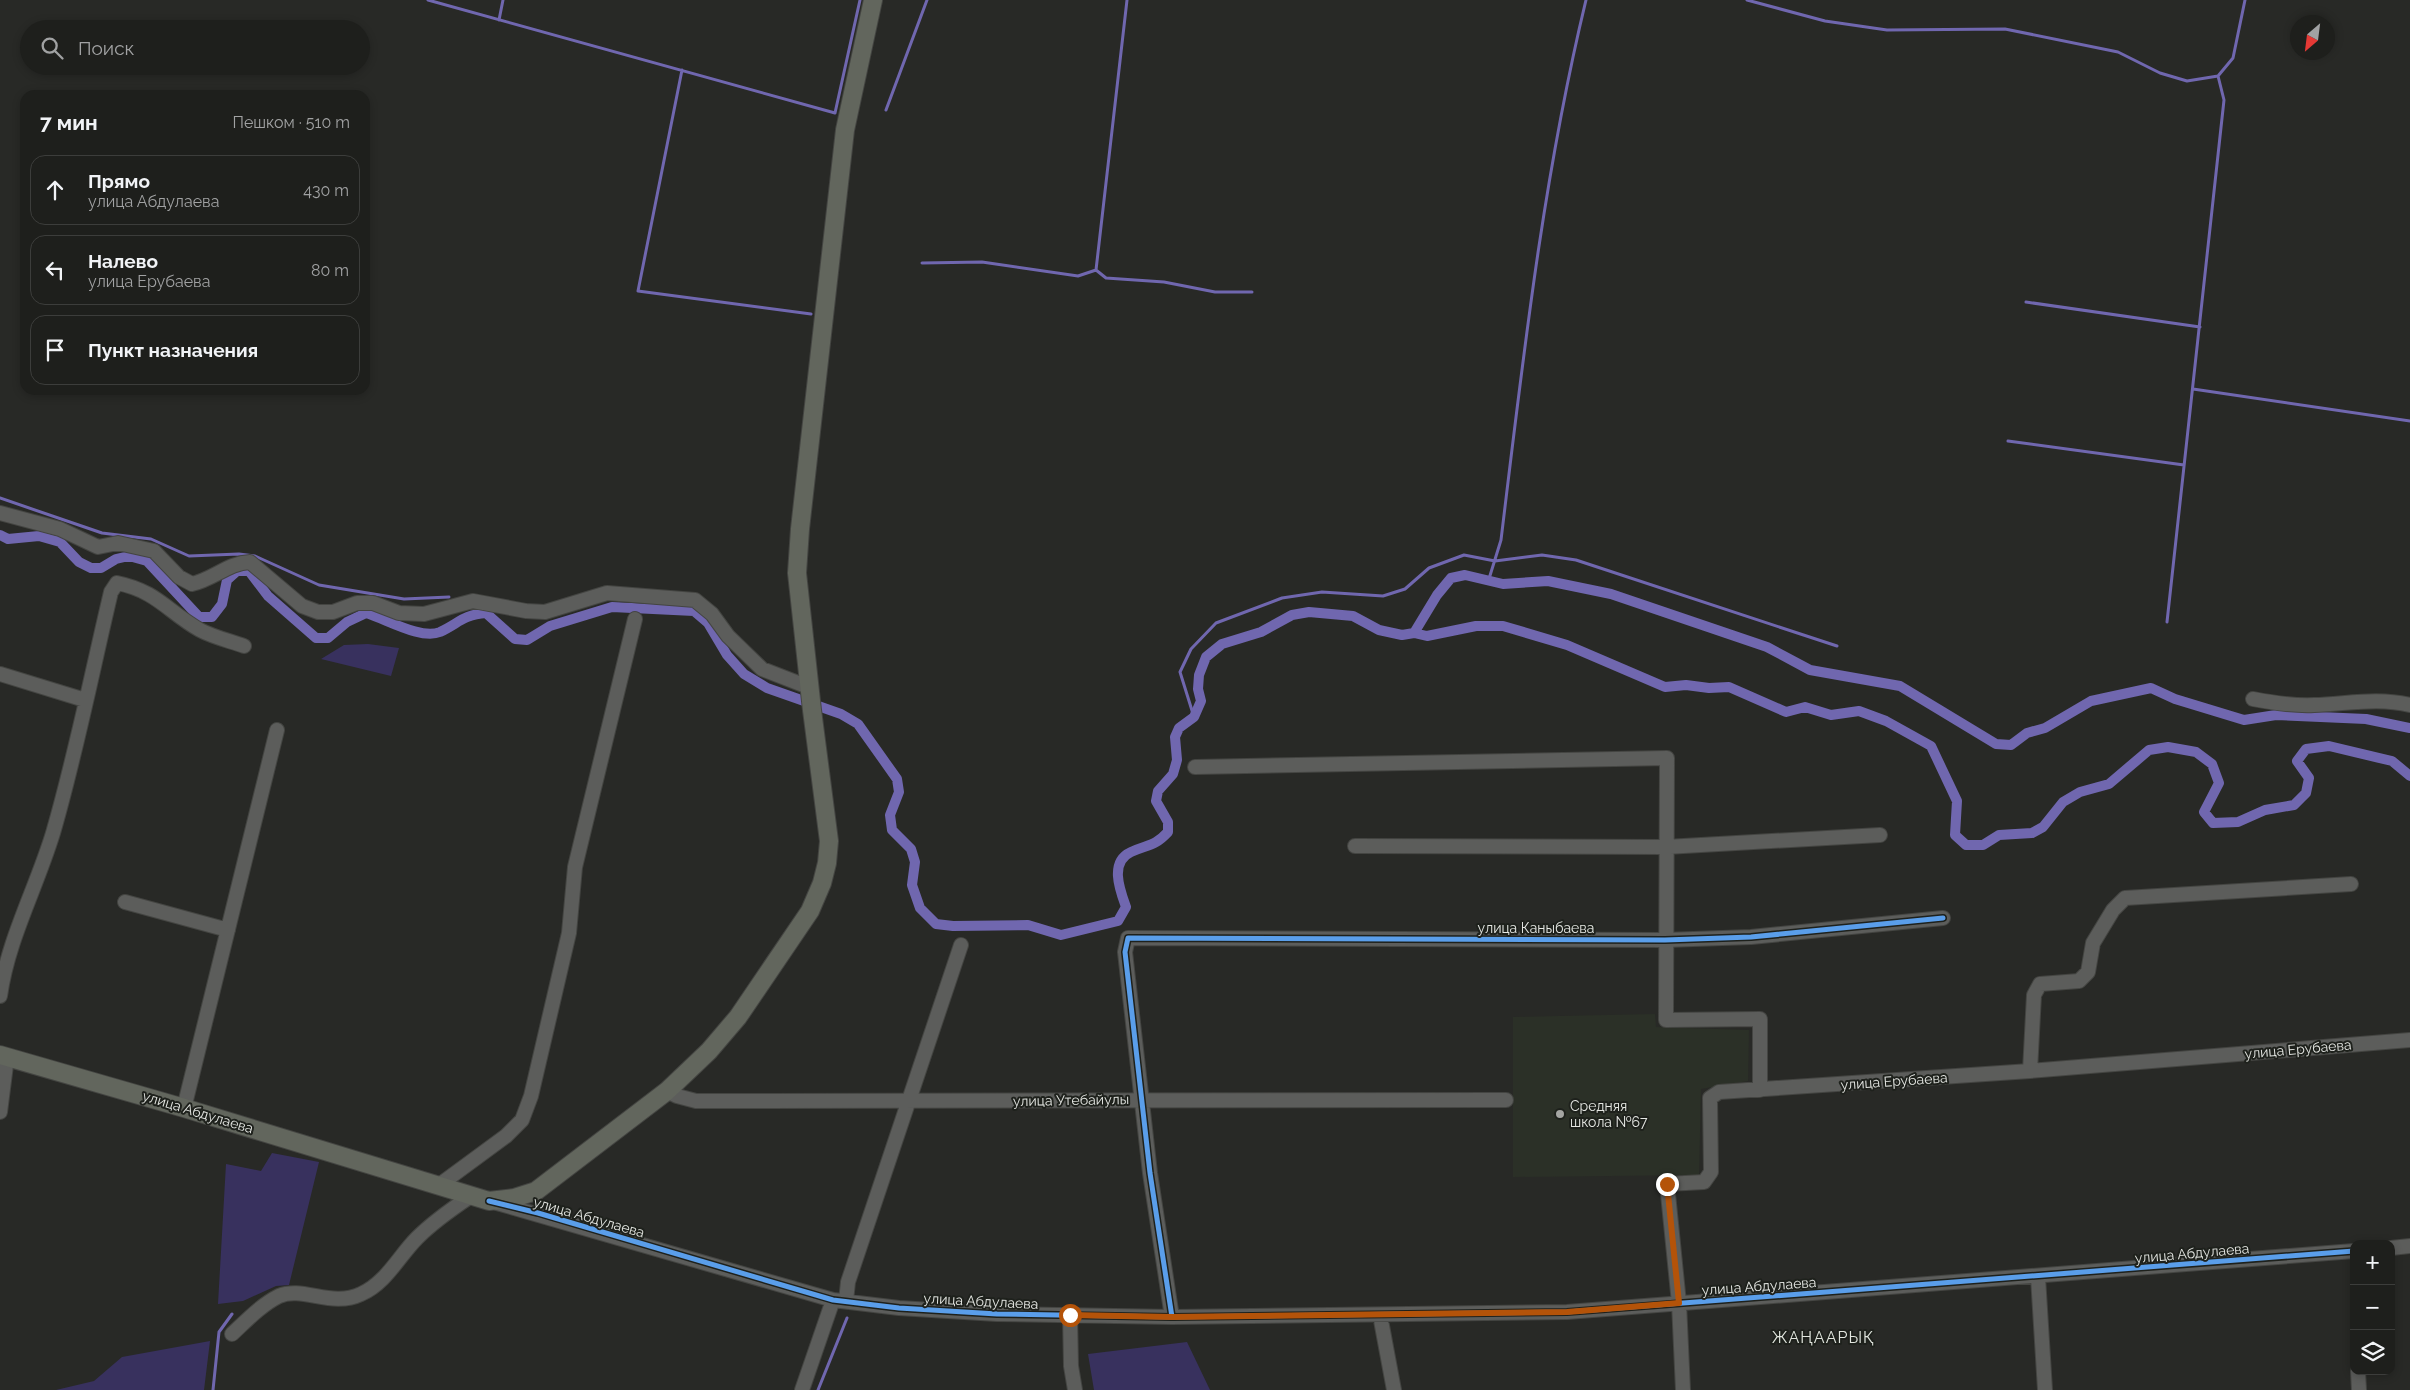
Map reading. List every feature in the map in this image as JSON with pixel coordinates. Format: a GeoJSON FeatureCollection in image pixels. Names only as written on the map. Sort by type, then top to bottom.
{"type":"FeatureCollection","features":[{"type":"Feature","properties":{"kind":"main road"},"geometry":{"type":"LineString","coordinates":[[489,1201],[514,1198],[536,1191],[667,1091],[709,1051],[738,1017],[810,911],[822,883],[827,863],[829,841],[797,574],[800,528],[845,130],[873,0]]}},
{"type":"Feature","properties":{"kind":"main road","name":"улица Абдулаева"},"geometry":{"type":"LineString","coordinates":[[3,1056],[184,1108],[489,1201]]}},
{"type":"Feature","properties":{"kind":"street"},"geometry":{"type":"LineString","coordinates":[[0,513],[60,528],[98,547],[118,543],[154,551],[179,577],[192,584],[205,581],[238,563],[250,562],[302,606],[318,612],[333,612],[357,603],[373,603],[399,613],[424,614],[473,601],[526,611],[546,612],[607,593],[695,600],[712,614],[728,636],[762,669],[811,699]]}},
{"type":"Feature","properties":{"kind":"street"},"geometry":{"type":"LineString","coordinates":[[0,996],[8,954],[36,884],[53,832],[111,592],[117,583],[137,587],[168,605],[201,630],[244,646]]}},
{"type":"Feature","properties":{"kind":"street"},"geometry":{"type":"LineString","coordinates":[[438,1186],[506,1136],[522,1120],[531,1096],[569,933],[575,867],[635,619]]}},
{"type":"Feature","properties":{"kind":"street"},"geometry":{"type":"LineString","coordinates":[[0,674],[85,700]]}},
{"type":"Feature","properties":{"kind":"street"},"geometry":{"type":"LineString","coordinates":[[2253,699],[2279,704],[2314,705],[2394,701],[2410,705]]}},
{"type":"Feature","properties":{"kind":"street"},"geometry":{"type":"LineString","coordinates":[[184,1108],[277,730]]}},
{"type":"Feature","properties":{"kind":"street"},"geometry":{"type":"LineString","coordinates":[[1195,767],[1667,758],[1666,1020],[1760,1019],[1760,1090]]}},
{"type":"Feature","properties":{"kind":"street"},"geometry":{"type":"LineString","coordinates":[[1355,846],[1666,847],[1880,835]]}},
{"type":"Feature","properties":{"kind":"street"},"geometry":{"type":"LineString","coordinates":[[2030,1071],[2034,995],[2040,984],[2080,981],[2088,972],[2093,943],[2113,910],[2125,898],[2351,884]]}},
{"type":"Feature","properties":{"kind":"street"},"geometry":{"type":"LineString","coordinates":[[125,902],[228,930]]}},
{"type":"Feature","properties":{"kind":"street","name":"улица Каныбаева"},"geometry":{"type":"LineString","coordinates":[[1142,1099],[1125,952],[1128,938],[1665,940],[1751,937],[1943,918]]}},
{"type":"Feature","properties":{"kind":"street"},"geometry":{"type":"LineString","coordinates":[[802,1390],[848,1282],[961,945]]}},
{"type":"Feature","properties":{"kind":"street","name":"улица Ерубаева"},"geometry":{"type":"LineString","coordinates":[[1683,1390],[1679,1303],[1667,1184],[1704,1182],[1711,1172],[1710,1098],[1719,1092],[2030,1071],[2410,1040]]}},
{"type":"Feature","properties":{"kind":"street"},"geometry":{"type":"LineString","coordinates":[[0,1112],[3,1056]]}},
{"type":"Feature","properties":{"kind":"street","name":"улица Утебайулы"},"geometry":{"type":"LineString","coordinates":[[667,1091],[696,1101],[1506,1100]]}},
{"type":"Feature","properties":{"kind":"street"},"geometry":{"type":"LineString","coordinates":[[1142,1099],[1150,1173],[1172,1317]]}},
{"type":"Feature","properties":{"kind":"street"},"geometry":{"type":"LineString","coordinates":[[232,1334],[260,1308],[281,1296],[299,1294],[332,1300],[347,1299],[363,1294],[381,1281],[418,1238],[472,1196]]}},
{"type":"Feature","properties":{"kind":"street","name":"улица Абдулаева"},"geometry":{"type":"LineString","coordinates":[[489,1201],[538,1213],[840,1300],[899,1308],[998,1314],[1172,1317],[1567,1312],[2350,1251]]}},
{"type":"Feature","properties":{"kind":"street"},"geometry":{"type":"LineString","coordinates":[[2395,1248],[2410,1246]]}},
{"type":"Feature","properties":{"kind":"street"},"geometry":{"type":"LineString","coordinates":[[2038,1277],[2045,1390]]}},
{"type":"Feature","properties":{"kind":"street"},"geometry":{"type":"LineString","coordinates":[[1070,1315],[1071,1366],[1074,1390]]}},
{"type":"Feature","properties":{"kind":"street"},"geometry":{"type":"LineString","coordinates":[[1380,1315],[1394,1390]]}},
{"type":"Feature","properties":{"kind":"street"},"geometry":{"type":"LineString","coordinates":[[2358,1375],[2359,1390]]}},
{"type":"Feature","properties":{"kind":"shaded area"},"geometry":{"type":"Polygon","coordinates":[[[368,644],[399,648],[391,676],[321,659],[344,645],[368,644]]]}},
{"type":"Feature","properties":{"kind":"shaded area"},"geometry":{"type":"Polygon","coordinates":[[[1655,1014],[1656,1027],[1749,1030],[1748,1081],[1701,1089],[1699,1175],[1513,1177],[1513,1017],[1655,1014]]]}},
{"type":"Feature","properties":{"kind":"shaded area"},"geometry":{"type":"Polygon","coordinates":[[[272,1153],[319,1162],[289,1285],[276,1286],[243,1301],[218,1304],[226,1164],[261,1171],[272,1153]]]}},
{"type":"Feature","properties":{"kind":"shaded area"},"geometry":{"type":"Polygon","coordinates":[[[210,1341],[204,1390],[56,1390],[94,1381],[122,1357],[210,1341]]]}},
{"type":"Feature","properties":{"kind":"shaded area"},"geometry":{"type":"Polygon","coordinates":[[[1187,1342],[1210,1390],[1094,1390],[1088,1354],[1187,1342]]]}},
{"type":"Feature","properties":{"kind":"waterway"},"geometry":{"type":"LineString","coordinates":[[428,0],[835,113],[860,0]]}},
{"type":"Feature","properties":{"kind":"waterway"},"geometry":{"type":"LineString","coordinates":[[499,20],[503,0]]}},
{"type":"Feature","properties":{"kind":"waterway"},"geometry":{"type":"LineString","coordinates":[[886,110],[927,0]]}},
{"type":"Feature","properties":{"kind":"waterway"},"geometry":{"type":"LineString","coordinates":[[1127,0],[1096,270],[1106,278],[1164,282],[1215,292],[1252,292]]}},
{"type":"Feature","properties":{"kind":"waterway"},"geometry":{"type":"LineString","coordinates":[[1488,582],[1501,540],[1526,337],[1546,201],[1571,67],[1586,0]]}},
{"type":"Feature","properties":{"kind":"waterway"},"geometry":{"type":"LineString","coordinates":[[1747,0],[1825,21],[1887,30],[2005,29],[2118,52],[2160,73],[2187,81],[2218,76],[2233,58],[2245,0]]}},
{"type":"Feature","properties":{"kind":"waterway"},"geometry":{"type":"LineString","coordinates":[[682,70],[638,291],[811,314]]}},
{"type":"Feature","properties":{"kind":"waterway"},"geometry":{"type":"LineString","coordinates":[[2167,622],[2224,100],[2218,76]]}},
{"type":"Feature","properties":{"kind":"waterway"},"geometry":{"type":"LineString","coordinates":[[922,263],[982,262],[1078,276],[1096,270]]}},
{"type":"Feature","properties":{"kind":"waterway"},"geometry":{"type":"LineString","coordinates":[[2026,302],[2200,327]]}},
{"type":"Feature","properties":{"kind":"waterway"},"geometry":{"type":"LineString","coordinates":[[2193,389],[2410,421]]}},
{"type":"Feature","properties":{"kind":"waterway"},"geometry":{"type":"LineString","coordinates":[[2008,441],[2184,465]]}},
{"type":"Feature","properties":{"kind":"waterway"},"geometry":{"type":"LineString","coordinates":[[0,498],[102,533],[151,539],[189,556],[239,554],[255,556],[319,585],[404,599],[449,597]]}},
{"type":"Feature","properties":{"kind":"waterway"},"geometry":{"type":"LineString","coordinates":[[0,535],[8,539],[39,536],[60,542],[79,562],[91,568],[101,568],[116,559],[129,556],[147,561],[199,617],[212,617],[222,604],[227,580],[237,571],[249,571],[268,596],[316,638],[328,638],[347,622],[366,613],[403,628],[432,634],[440,632],[466,618],[486,613],[515,639],[527,640],[550,626],[612,607],[694,611],[708,623],[727,655],[744,674],[767,688],[841,714],[858,724],[897,779],[899,792],[890,815],[892,830],[911,849],[915,862],[912,885],[920,908],[936,924],[953,926],[1028,925],[1061,935],[1118,921],[1126,907],[1119,885],[1118,869],[1120,862],[1131,852],[1155,843],[1168,832],[1168,822],[1156,801],[1158,791],[1173,774],[1177,760],[1175,737],[1179,728],[1194,717],[1201,701],[1198,689],[1199,675],[1206,657],[1222,644],[1261,632],[1292,615],[1309,612],[1353,616],[1379,630],[1402,635],[1414,633],[1427,636],[1476,626],[1503,626],[1567,645],[1665,687],[1686,685],[1709,688],[1729,687],[1786,712],[1805,707],[1831,715],[1859,711],[1886,721],[1931,746],[1957,801],[1955,835],[1966,845],[1983,845],[1999,835],[2032,833],[2043,827],[2063,802],[2080,792],[2109,784],[2149,750],[2168,747],[2196,752],[2212,764],[2219,783],[2204,812],[2213,823],[2238,822],[2265,810],[2294,805],[2306,793],[2309,778],[2297,761],[2306,749],[2329,746],[2392,761],[2410,776]]}},
{"type":"Feature","properties":{"kind":"waterway"},"geometry":{"type":"LineString","coordinates":[[1194,717],[1180,672],[1191,649],[1216,623],[1282,598],[1322,592],[1383,596],[1405,589],[1429,568],[1464,555],[1495,561],[1542,555],[1576,560],[1837,646]]}},
{"type":"Feature","properties":{"kind":"waterway"},"geometry":{"type":"LineString","coordinates":[[1414,633],[1437,595],[1451,578],[1465,575],[1503,584],[1548,581],[1611,594],[1767,647],[1810,670],[1900,686],[1996,744],[2011,745],[2027,733],[2045,728],[2091,701],[2151,688],[2175,699],[2244,720],[2276,715],[2366,719],[2410,728]]}},
{"type":"Feature","properties":{"kind":"waterway"},"geometry":{"type":"LineString","coordinates":[[213,1390],[219,1332],[232,1314]]}},
{"type":"Feature","properties":{"kind":"waterway"},"geometry":{"type":"LineString","coordinates":[[818,1390],[847,1318]]}},
{"type":"Feature","properties":{"kind":"cycle path"},"geometry":{"type":"LineString","coordinates":[[1172,1317],[1150,1173],[1125,952],[1128,938],[1665,940],[1751,937],[1943,918]]}},
{"type":"Feature","properties":{"kind":"cycle path"},"geometry":{"type":"LineString","coordinates":[[489,1201],[538,1213],[833,1300],[899,1308],[997,1314],[1172,1317],[1567,1312],[2350,1251]]}},
{"type":"Feature","properties":{"kind":"place","name":"Средняя школа №67"},"geometry":{"type":"Point","coordinates":[1560,1114]}},
{"type":"Feature","properties":{"kind":"district","name":"ЖАҢААРЫҚ"},"geometry":{"type":"Point","coordinates":[1823,1337]}},
{"type":"Feature","properties":{"kind":"route"},"geometry":{"type":"LineString","coordinates":[[1070,1315],[1172,1317],[1567,1312],[1679,1303],[1667,1184]]}}]}
